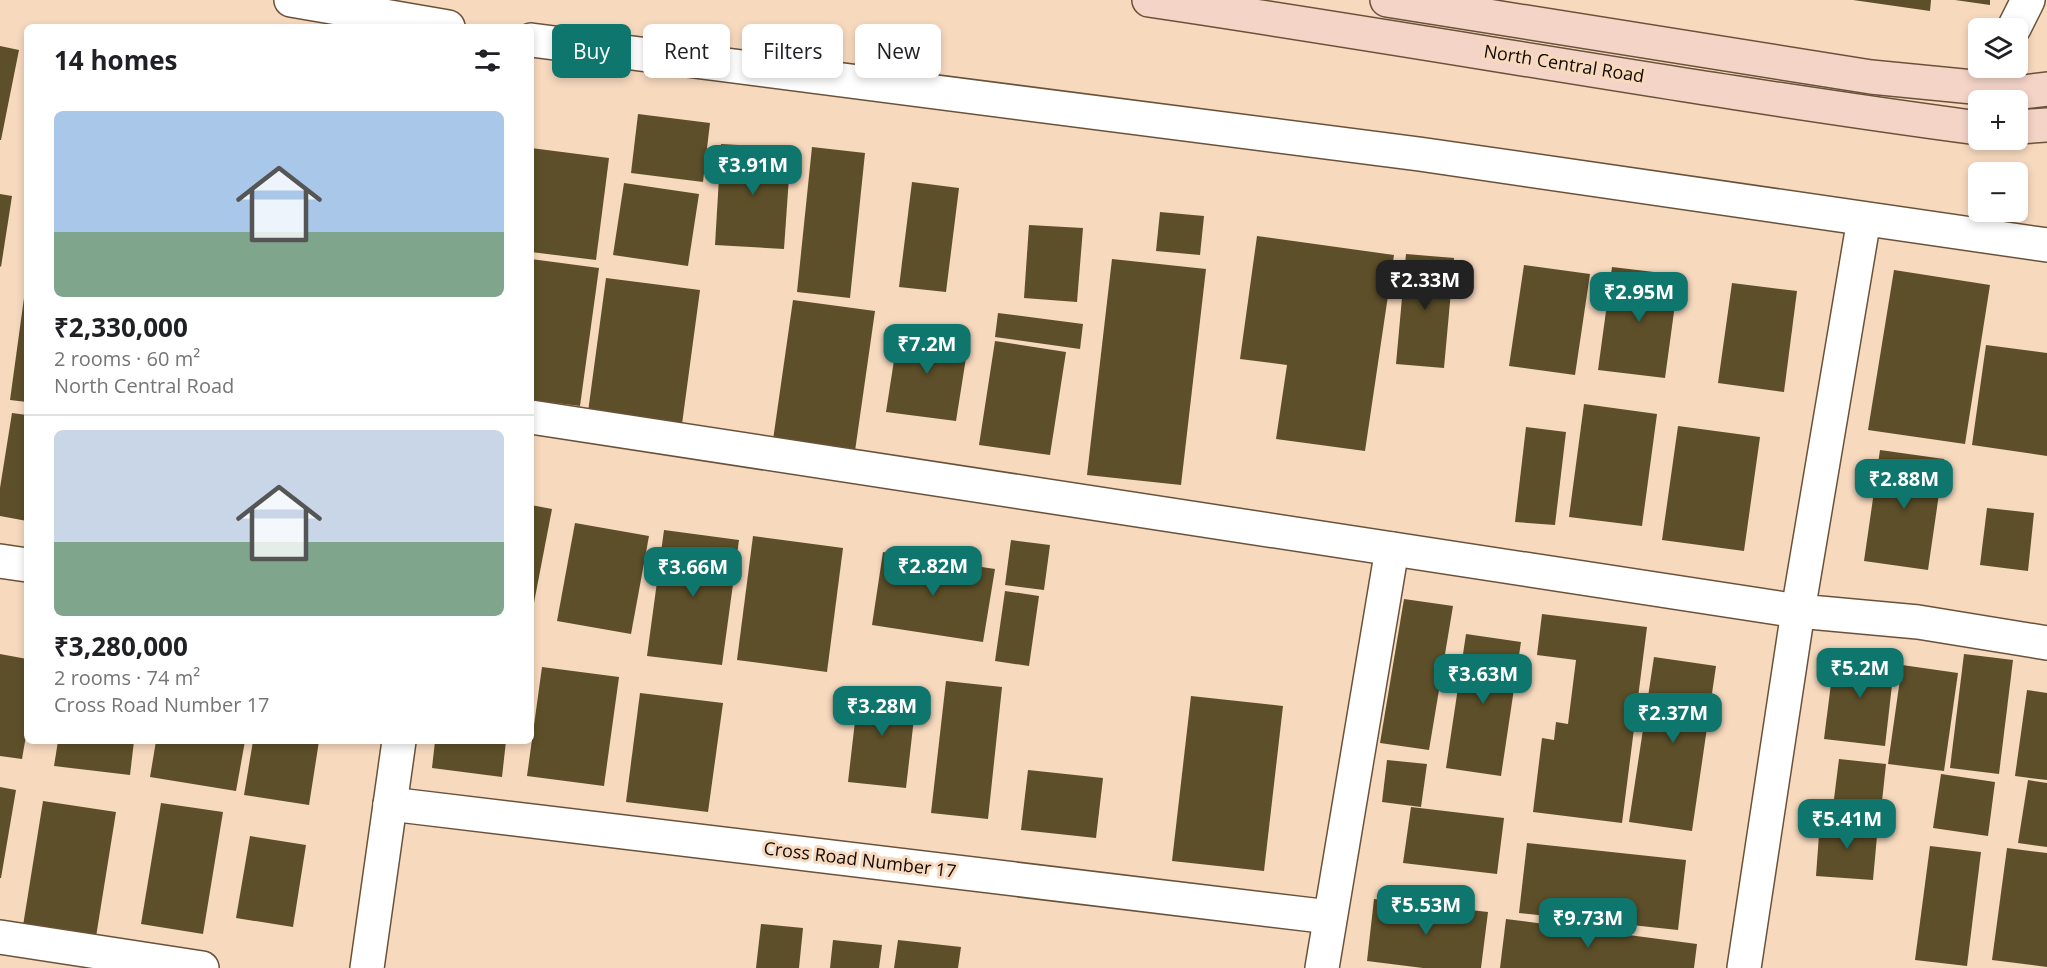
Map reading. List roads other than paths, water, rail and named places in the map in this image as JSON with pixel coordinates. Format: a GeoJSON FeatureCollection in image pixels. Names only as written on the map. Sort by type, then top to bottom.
{"type":"FeatureCollection","features":[{"type":"Feature","properties":{"kind":"main road","name":"North Central Road"},"geometry":{"type":"LineString","coordinates":[[1149,0],[1421,41],[1805,105],[1968,127]]}},
{"type":"Feature","properties":{"kind":"main road","name":"North Central Road"},"geometry":{"type":"LineString","coordinates":[[1387,0],[1871,77],[1968,78]]}},
{"type":"Feature","properties":{"kind":"main road","name":"North Central Road"},"geometry":{"type":"LineString","coordinates":[[1989,78],[2024,92],[2047,89]]}},
{"type":"Feature","properties":{"kind":"main road"},"geometry":{"type":"LineString","coordinates":[[2028,126],[2047,125]]}},
{"type":"Feature","properties":{"kind":"street"},"geometry":{"type":"LineString","coordinates":[[291,0],[431,24]]}},
{"type":"Feature","properties":{"kind":"street"},"geometry":{"type":"LineString","coordinates":[[2019,18],[2028,0]]}},
{"type":"Feature","properties":{"kind":"street"},"geometry":{"type":"LineString","coordinates":[[534,40],[1419,154],[2047,245]]}},
{"type":"Feature","properties":{"kind":"street"},"geometry":{"type":"LineString","coordinates":[[1744,968],[1798,611],[1864,219]]}},
{"type":"Feature","properties":{"kind":"street"},"geometry":{"type":"LineString","coordinates":[[534,417],[1798,611],[1918,622],[2047,643]]}},
{"type":"Feature","properties":{"kind":"street"},"geometry":{"type":"LineString","coordinates":[[1322,968],[1392,549]]}},
{"type":"Feature","properties":{"kind":"street"},"geometry":{"type":"LineString","coordinates":[[0,561],[24,565]]}},
{"type":"Feature","properties":{"kind":"street"},"geometry":{"type":"LineString","coordinates":[[367,968],[399,744]]}},
{"type":"Feature","properties":{"kind":"street","name":"Cross Road Number 17"},"geometry":{"type":"LineString","coordinates":[[390,804],[1330,917]]}},
{"type":"Feature","properties":{"kind":"street"},"geometry":{"type":"LineString","coordinates":[[0,937],[202,968]]}}]}
